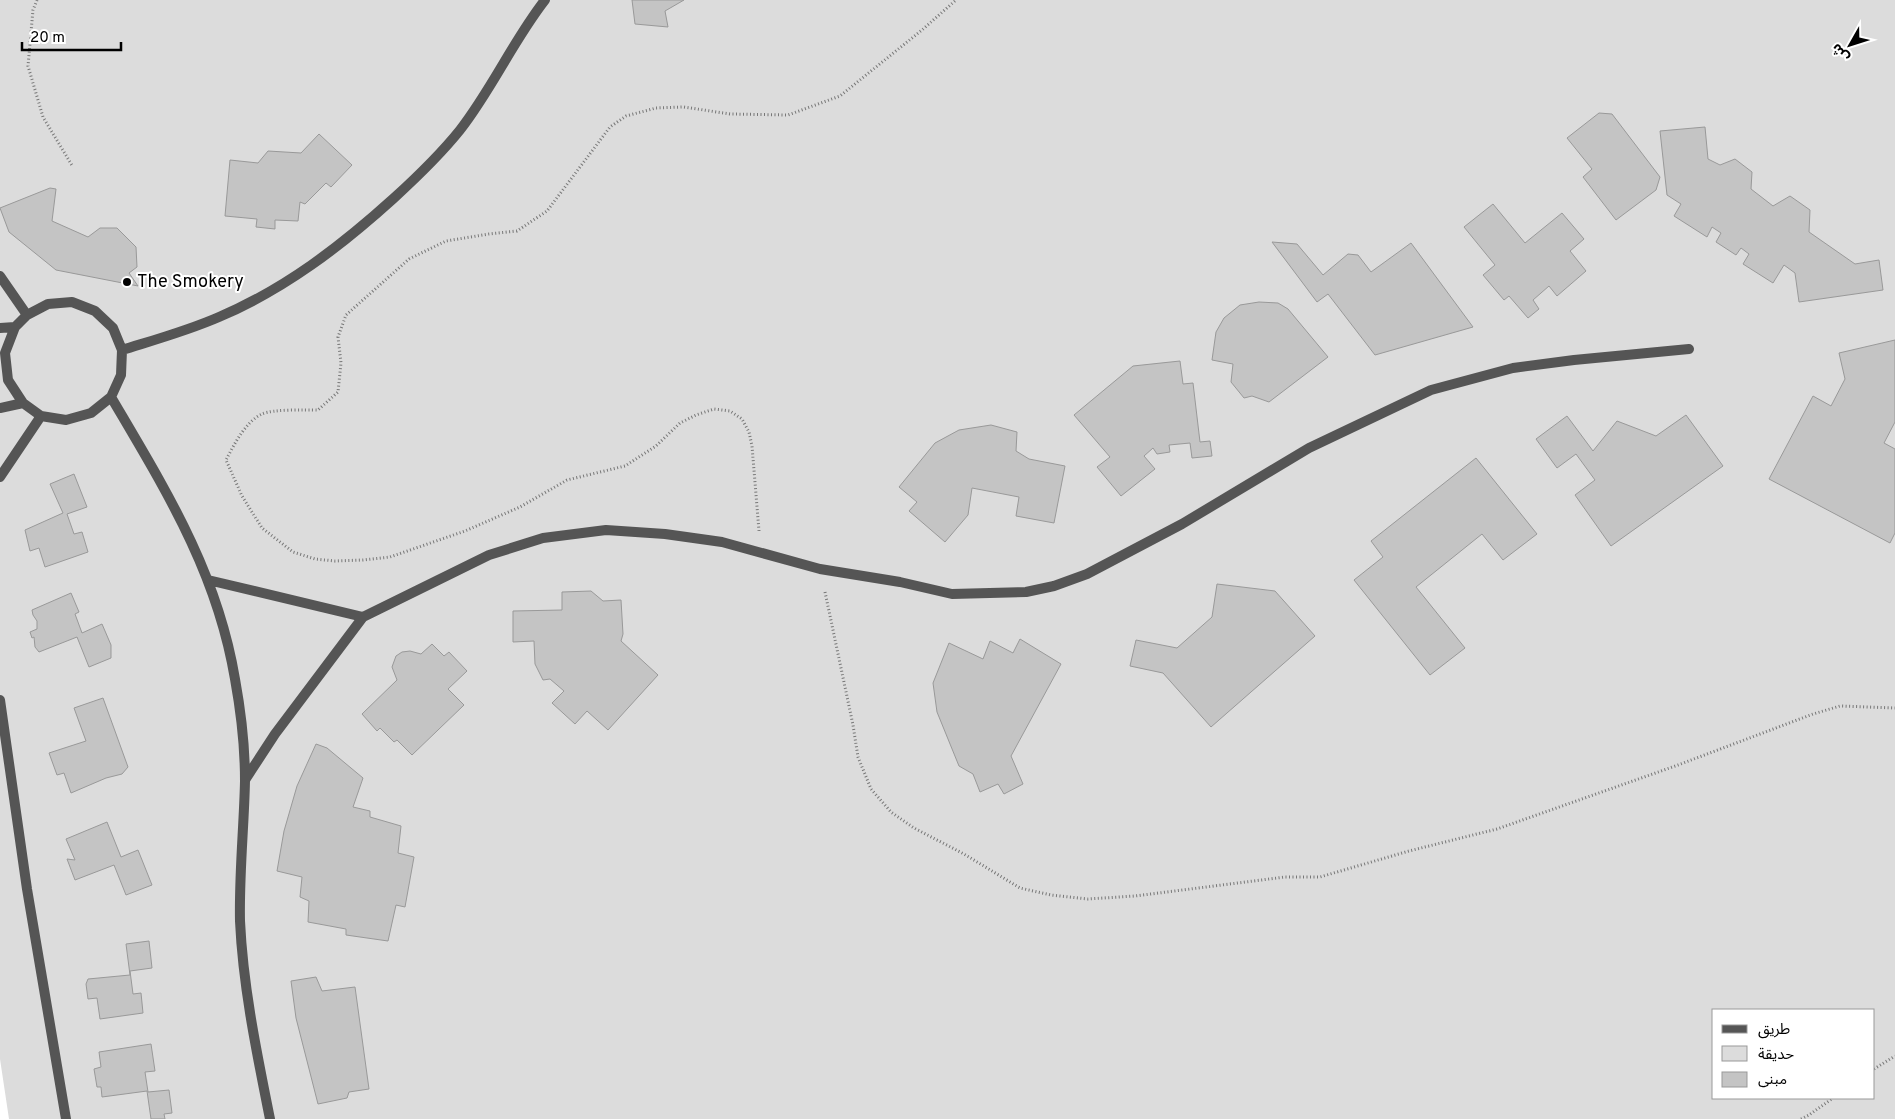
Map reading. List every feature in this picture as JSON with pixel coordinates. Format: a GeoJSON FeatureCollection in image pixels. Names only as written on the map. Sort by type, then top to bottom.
{"type":"FeatureCollection","features":[{"type":"Feature","properties":{"kind":"street"},"geometry":{"type":"LineString","coordinates":[[122,350],[189,329],[244,305],[312,265],[348,238],[419,175],[459,131],[485,97],[519,36],[545,0]]}},
{"type":"Feature","properties":{"kind":"street"},"geometry":{"type":"LineString","coordinates":[[0,276],[27,315]]}},
{"type":"Feature","properties":{"kind":"street"},"geometry":{"type":"LineString","coordinates":[[72,302],[95,311],[113,328],[122,350],[121,375],[111,397],[91,413],[83,416],[66,420],[41,416],[22,403],[8,380],[5,353],[15,328],[27,315],[48,304],[72,302]]}},
{"type":"Feature","properties":{"kind":"street"},"geometry":{"type":"LineString","coordinates":[[0,328],[15,328]]}},
{"type":"Feature","properties":{"kind":"street"},"geometry":{"type":"LineString","coordinates":[[245,780],[275,734],[363,616],[489,555],[543,538],[606,530],[665,534],[722,542],[820,569],[900,582],[952,594],[1026,592],[1054,586],[1087,574],[1182,524],[1309,448],[1431,390],[1513,368],[1689,349]]}},
{"type":"Feature","properties":{"kind":"street"},"geometry":{"type":"LineString","coordinates":[[111,397],[173,503],[198,553],[224,628],[235,679],[242,729],[245,780],[241,864],[241,930],[249,1006],[270,1119]]}},
{"type":"Feature","properties":{"kind":"street"},"geometry":{"type":"LineString","coordinates":[[0,408],[22,403]]}},
{"type":"Feature","properties":{"kind":"street"},"geometry":{"type":"LineString","coordinates":[[0,477],[41,416]]}},
{"type":"Feature","properties":{"kind":"street"},"geometry":{"type":"LineString","coordinates":[[208,580],[363,616]]}},
{"type":"Feature","properties":{"kind":"street"},"geometry":{"type":"LineString","coordinates":[[0,700],[27,890],[66,1119]]}},
{"type":"Feature","properties":{"kind":"path"},"geometry":{"type":"LineString","coordinates":[[37,0],[33,10],[28,66],[43,117],[74,167]]}},
{"type":"Feature","properties":{"kind":"path"},"geometry":{"type":"LineString","coordinates":[[762,554],[749,432],[742,419],[730,411],[714,409],[696,415],[680,423],[656,446],[624,466],[567,480],[520,508],[465,531],[390,557],[362,560],[335,561],[315,559],[293,552],[262,528],[242,496],[226,460],[235,442],[246,427],[262,413],[318,410],[338,392],[342,364],[338,337],[346,314],[408,259],[446,241],[517,231],[547,211],[610,127],[626,116],[656,108],[684,107],[730,114],[788,114],[840,96],[907,43],[956,0]]}},
{"type":"Feature","properties":{"kind":"path"},"geometry":{"type":"LineString","coordinates":[[820,569],[853,725],[858,758],[871,789],[891,812],[914,828],[964,854],[1020,888],[1051,895],[1088,899],[1134,896],[1285,877],[1320,877],[1409,850],[1497,829],[1678,766],[1813,714],[1840,706],[1895,708]]}},
{"type":"Feature","properties":{"kind":"path"},"geometry":{"type":"LineString","coordinates":[[1875,1068],[1895,1056]]}},
{"type":"Feature","properties":{"kind":"path"},"geometry":{"type":"LineString","coordinates":[[1801,1119],[1832,1099]]}},
{"type":"Feature","properties":{"kind":"green space"},"geometry":{"type":"Polygon","coordinates":[[[0,0],[1895,0],[1895,1119],[9,1119],[0,1059],[0,0]]]}},
{"type":"Feature","properties":{"kind":"building"},"geometry":{"type":"Polygon","coordinates":[[[632,0],[684,0],[665,11],[668,27],[635,24],[632,0]]]}},
{"type":"Feature","properties":{"kind":"building"},"geometry":{"type":"Polygon","coordinates":[[[1599,113],[1612,114],[1660,177],[1656,190],[1616,220],[1583,177],[1592,169],[1567,138],[1599,113]]]}},
{"type":"Feature","properties":{"kind":"building"},"geometry":{"type":"Polygon","coordinates":[[[1705,127],[1708,159],[1720,165],[1735,159],[1752,172],[1751,189],[1773,206],[1790,196],[1810,210],[1809,232],[1855,264],[1879,260],[1883,290],[1799,302],[1795,273],[1784,265],[1773,283],[1743,264],[1749,254],[1741,248],[1736,255],[1716,242],[1721,233],[1712,227],[1707,237],[1674,216],[1681,204],[1667,195],[1660,131],[1705,127]]]}},
{"type":"Feature","properties":{"kind":"building"},"geometry":{"type":"Polygon","coordinates":[[[319,134],[352,165],[331,187],[326,183],[305,204],[300,202],[298,221],[275,220],[275,229],[256,227],[257,219],[225,216],[230,160],[258,163],[268,151],[301,153],[319,134]]]}},
{"type":"Feature","properties":{"kind":"building"},"geometry":{"type":"Polygon","coordinates":[[[50,188],[56,189],[52,221],[88,237],[100,228],[117,228],[136,247],[137,267],[129,273],[138,286],[56,270],[9,232],[0,208],[50,188]]]}},
{"type":"Feature","properties":{"kind":"building"},"geometry":{"type":"Polygon","coordinates":[[[1493,204],[1525,243],[1562,213],[1584,239],[1570,251],[1586,271],[1557,296],[1549,286],[1533,300],[1539,309],[1528,318],[1509,296],[1504,300],[1483,275],[1495,265],[1464,227],[1493,204]]]}},
{"type":"Feature","properties":{"kind":"building"},"geometry":{"type":"Polygon","coordinates":[[[1272,242],[1297,244],[1323,275],[1348,254],[1358,255],[1371,272],[1411,243],[1473,327],[1375,355],[1328,294],[1317,302],[1272,242]]]}},
{"type":"Feature","properties":{"kind":"building"},"geometry":{"type":"Polygon","coordinates":[[[1259,302],[1278,303],[1288,309],[1328,357],[1269,402],[1252,396],[1244,398],[1231,382],[1233,364],[1212,360],[1216,332],[1224,318],[1240,305],[1259,302]]]}},
{"type":"Feature","properties":{"kind":"building"},"geometry":{"type":"Polygon","coordinates":[[[1895,340],[1895,422],[1884,443],[1895,449],[1895,533],[1890,543],[1769,479],[1813,396],[1831,406],[1845,379],[1839,353],[1895,340]]]}},
{"type":"Feature","properties":{"kind":"building"},"geometry":{"type":"Polygon","coordinates":[[[1180,361],[1183,384],[1193,383],[1200,442],[1210,441],[1212,456],[1192,458],[1190,443],[1169,445],[1170,452],[1157,454],[1153,448],[1144,456],[1155,469],[1121,496],[1097,467],[1110,457],[1074,415],[1133,366],[1180,361]]]}},
{"type":"Feature","properties":{"kind":"building"},"geometry":{"type":"Polygon","coordinates":[[[1686,415],[1723,466],[1611,546],[1575,495],[1595,480],[1576,454],[1557,468],[1536,439],[1567,416],[1593,451],[1617,421],[1656,436],[1686,415]]]}},
{"type":"Feature","properties":{"kind":"building"},"geometry":{"type":"Polygon","coordinates":[[[991,425],[1017,432],[1016,451],[1029,459],[1065,466],[1054,523],[1016,516],[1019,497],[972,488],[968,515],[945,542],[909,511],[917,502],[899,487],[935,443],[959,430],[991,425]]]}},
{"type":"Feature","properties":{"kind":"building"},"geometry":{"type":"Polygon","coordinates":[[[1476,458],[1537,534],[1503,560],[1482,534],[1416,587],[1465,648],[1430,675],[1354,580],[1383,557],[1371,541],[1476,458]]]}},
{"type":"Feature","properties":{"kind":"building"},"geometry":{"type":"Polygon","coordinates":[[[74,474],[87,507],[67,514],[74,534],[82,532],[88,552],[45,567],[39,548],[30,551],[25,530],[63,513],[50,484],[74,474]]]}},
{"type":"Feature","properties":{"kind":"building"},"geometry":{"type":"Polygon","coordinates":[[[1217,584],[1275,591],[1315,636],[1211,727],[1163,673],[1130,666],[1136,640],[1177,648],[1212,617],[1217,584]]]}},
{"type":"Feature","properties":{"kind":"building"},"geometry":{"type":"Polygon","coordinates":[[[591,591],[603,601],[621,600],[623,634],[621,641],[658,675],[608,730],[587,711],[575,724],[552,703],[564,691],[550,679],[543,680],[535,664],[534,641],[513,642],[513,611],[562,610],[562,592],[591,591]]]}},
{"type":"Feature","properties":{"kind":"building"},"geometry":{"type":"Polygon","coordinates":[[[71,593],[79,612],[75,614],[82,633],[102,624],[111,645],[111,658],[89,667],[77,637],[39,652],[35,647],[34,637],[32,638],[30,632],[37,629],[37,621],[32,610],[71,593]]]}},
{"type":"Feature","properties":{"kind":"building"},"geometry":{"type":"Polygon","coordinates":[[[1020,639],[1061,664],[1011,756],[1023,784],[1004,794],[998,784],[980,792],[973,774],[959,766],[937,712],[933,683],[949,643],[983,659],[990,641],[1013,653],[1020,639]]]}},
{"type":"Feature","properties":{"kind":"building"},"geometry":{"type":"Polygon","coordinates":[[[432,644],[444,656],[449,652],[467,671],[448,689],[464,705],[412,755],[397,740],[394,742],[380,728],[377,731],[362,714],[397,680],[392,667],[396,656],[402,652],[410,651],[421,654],[432,644]]]}},
{"type":"Feature","properties":{"kind":"building"},"geometry":{"type":"Polygon","coordinates":[[[103,698],[128,767],[122,774],[106,778],[71,793],[64,773],[57,775],[49,753],[86,741],[74,708],[103,698]]]}},
{"type":"Feature","properties":{"kind":"building"},"geometry":{"type":"Polygon","coordinates":[[[316,744],[327,748],[363,778],[353,807],[370,811],[370,817],[401,826],[398,853],[414,857],[405,907],[396,905],[388,941],[346,935],[346,929],[308,922],[309,901],[300,897],[302,877],[277,871],[284,831],[297,786],[316,744]]]}},
{"type":"Feature","properties":{"kind":"building"},"geometry":{"type":"Polygon","coordinates":[[[107,822],[121,857],[138,850],[152,885],[126,895],[114,865],[75,880],[67,859],[75,860],[66,839],[107,822]]]}},
{"type":"Feature","properties":{"kind":"building"},"geometry":{"type":"Polygon","coordinates":[[[149,941],[152,968],[130,971],[133,994],[141,993],[143,1013],[100,1019],[97,998],[88,999],[86,984],[88,979],[130,975],[126,944],[149,941]]]}},
{"type":"Feature","properties":{"kind":"building"},"geometry":{"type":"Polygon","coordinates":[[[316,977],[322,991],[355,987],[369,1089],[349,1092],[347,1098],[318,1104],[296,1018],[291,981],[316,977]]]}},
{"type":"Feature","properties":{"kind":"building"},"geometry":{"type":"Polygon","coordinates":[[[151,1044],[155,1071],[145,1072],[148,1092],[169,1090],[172,1113],[164,1114],[165,1119],[151,1119],[147,1091],[102,1097],[101,1087],[97,1087],[94,1069],[101,1067],[99,1052],[151,1044]]]}},
{"type":"Feature","properties":{"kind":"place","name":"The Smokery"},"geometry":{"type":"Point","coordinates":[127,282]}}]}
